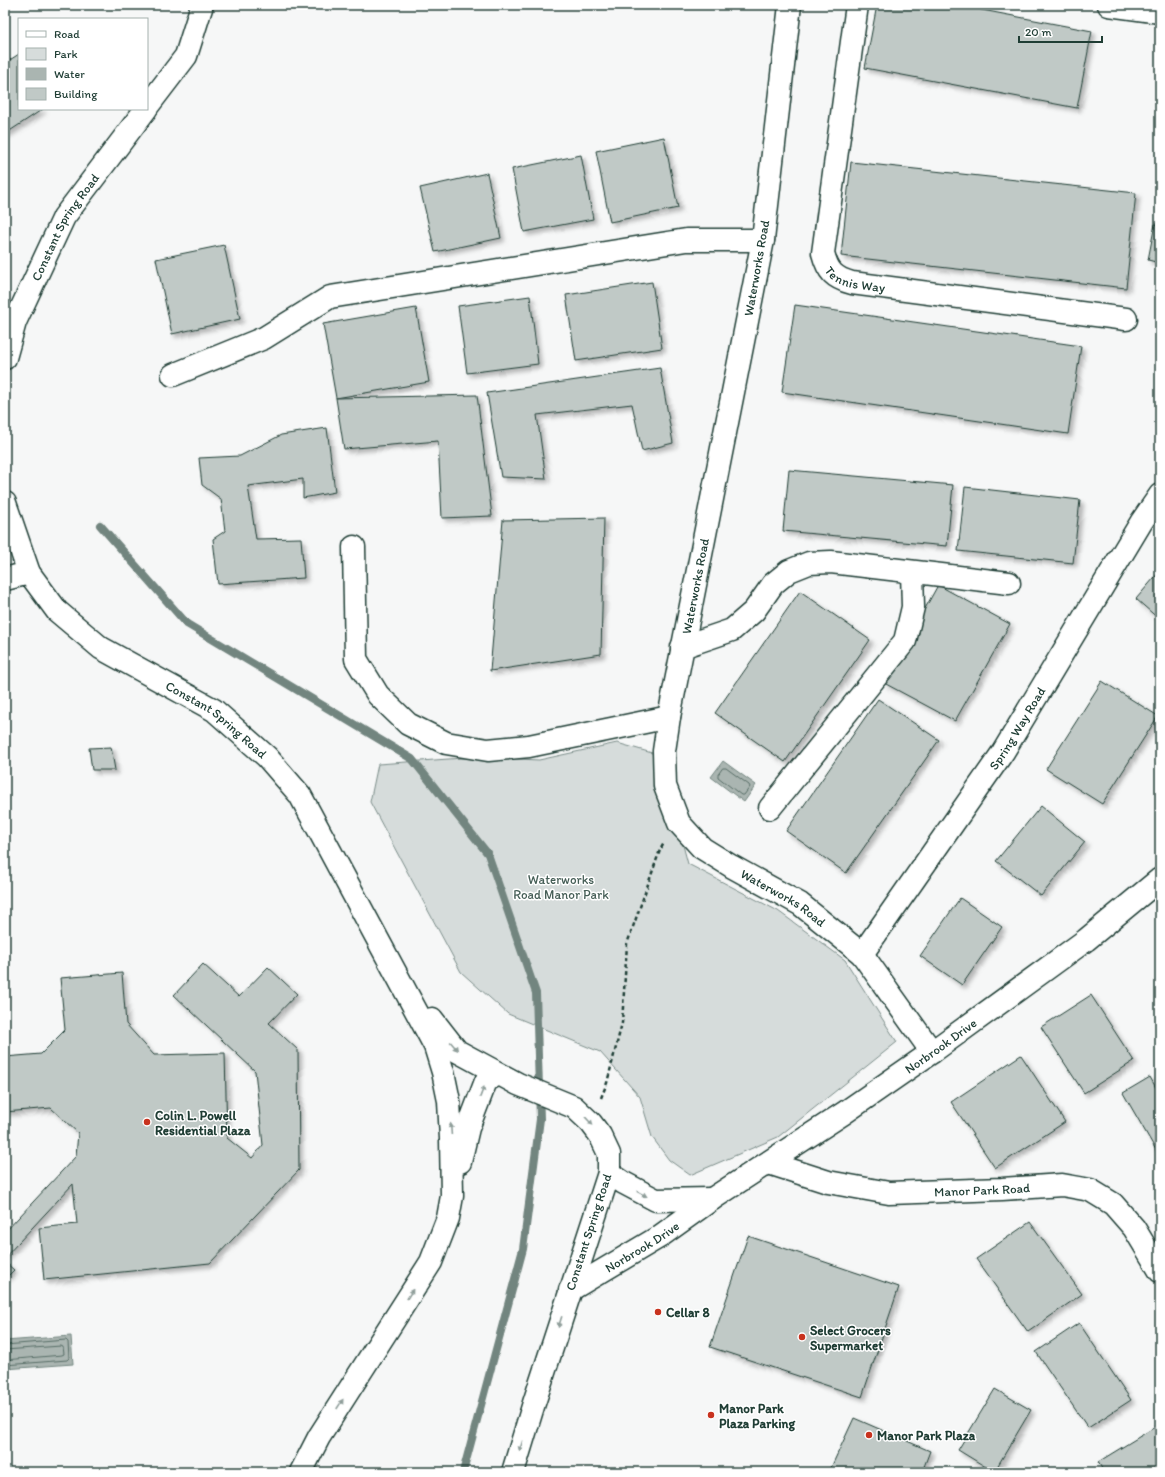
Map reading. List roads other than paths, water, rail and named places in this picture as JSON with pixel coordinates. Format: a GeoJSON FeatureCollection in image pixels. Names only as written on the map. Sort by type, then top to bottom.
{"type":"FeatureCollection","features":[{"type":"Feature","properties":{"kind":"street","name":"Constant Spring Road"},"geometry":{"type":"LineString","coordinates":[[148,105],[186,56],[202,5]]}},
{"type":"Feature","properties":{"kind":"street","name":"Waterworks Road"},"geometry":{"type":"LineString","coordinates":[[790,5],[763,240],[669,717],[664,751],[665,786],[679,823],[702,848],[731,866],[800,904],[862,954],[932,1052]]}},
{"type":"Feature","properties":{"kind":"street","name":"Tennis Way"},"geometry":{"type":"LineString","coordinates":[[857,5],[823,253],[826,264],[832,274],[841,280],[852,283],[1126,319]]}},
{"type":"Feature","properties":{"kind":"street"},"geometry":{"type":"LineString","coordinates":[[1109,5],[1160,12]]}},
{"type":"Feature","properties":{"kind":"street","name":"Constant Spring Road"},"geometry":{"type":"LineString","coordinates":[[5,358],[15,322],[64,217],[144,110]]}},
{"type":"Feature","properties":{"kind":"street"},"geometry":{"type":"LineString","coordinates":[[173,375],[264,338],[330,297],[686,240],[763,240]]}},
{"type":"Feature","properties":{"kind":"street","name":"Spring Way Road"},"geometry":{"type":"LineString","coordinates":[[862,954],[1003,752],[1142,521],[1160,495]]}},
{"type":"Feature","properties":{"kind":"street","name":"Constant Spring Road"},"geometry":{"type":"LineString","coordinates":[[5,503],[29,573],[57,611],[101,648],[214,710],[268,757],[300,795],[435,1046],[443,1072],[449,1101],[451,1139],[452,1196],[448,1218],[430,1262],[319,1437],[301,1472]]}},
{"type":"Feature","properties":{"kind":"street"},"geometry":{"type":"LineString","coordinates":[[354,547],[356,659],[378,695],[408,724],[446,743],[488,750],[529,746],[669,717]]}},
{"type":"Feature","properties":{"kind":"street"},"geometry":{"type":"LineString","coordinates":[[682,647],[732,630],[754,611],[773,584],[789,571],[809,563],[830,562],[1009,583]]}},
{"type":"Feature","properties":{"kind":"street"},"geometry":{"type":"LineString","coordinates":[[770,808],[905,641],[913,607],[912,572]]}},
{"type":"Feature","properties":{"kind":"street"},"geometry":{"type":"LineString","coordinates":[[5,579],[29,573]]}},
{"type":"Feature","properties":{"kind":"street","name":"Norbrook Drive"},"geometry":{"type":"LineString","coordinates":[[570,1290],[660,1237],[712,1199],[844,1113],[932,1052],[1086,940],[1160,879]]}},
{"type":"Feature","properties":{"kind":"street","name":"Constant Spring Road"},"geometry":{"type":"LineString","coordinates":[[396,971],[457,1051],[518,1084],[574,1107],[591,1123],[600,1135],[609,1154],[609,1173],[570,1290],[513,1472]]}},
{"type":"Feature","properties":{"kind":"street"},"geometry":{"type":"LineString","coordinates":[[452,1196],[468,1128],[486,1081],[498,1074]]}},
{"type":"Feature","properties":{"kind":"street","name":"Manor Park Road"},"geometry":{"type":"LineString","coordinates":[[769,1163],[828,1182],[889,1193],[1002,1189],[1062,1185],[1090,1190],[1113,1204],[1134,1228],[1160,1271]]}},
{"type":"Feature","properties":{"kind":"street","name":"Norbrook Drive"},"geometry":{"type":"LineString","coordinates":[[609,1173],[656,1200],[712,1199]]}},
{"type":"Feature","properties":{"kind":"water"},"geometry":{"type":"Polygon","coordinates":[[[723,761],[756,785],[744,802],[711,777],[723,761]]]}},
{"type":"Feature","properties":{"kind":"water"},"geometry":{"type":"Polygon","coordinates":[[[71,1336],[73,1364],[5,1369],[5,1341],[71,1336]]]}},
{"type":"Feature","properties":{"kind":"waterway"},"geometry":{"type":"LineString","coordinates":[[100,525],[187,624],[412,759],[488,854],[536,993],[540,1119],[523,1249],[463,1472]]}},
{"type":"Feature","properties":{"kind":"place","name":"Colin L. Powell Residential Plaza"},"geometry":{"type":"Point","coordinates":[147,1122]}},
{"type":"Feature","properties":{"kind":"place","name":"Cellar 8"},"geometry":{"type":"Point","coordinates":[658,1312]}},
{"type":"Feature","properties":{"kind":"place","name":"Select Grocers Supermarket"},"geometry":{"type":"Point","coordinates":[802,1337]}},
{"type":"Feature","properties":{"kind":"place","name":"Manor Park Plaza Parking"},"geometry":{"type":"Point","coordinates":[711,1415]}},
{"type":"Feature","properties":{"kind":"place","name":"Manor Park Plaza"},"geometry":{"type":"Point","coordinates":[869,1435]}},
{"type":"Feature","properties":{"kind":"park label","name":"Waterworks Road Manor Park"},"geometry":{"type":"Point","coordinates":[561,886]}}]}
